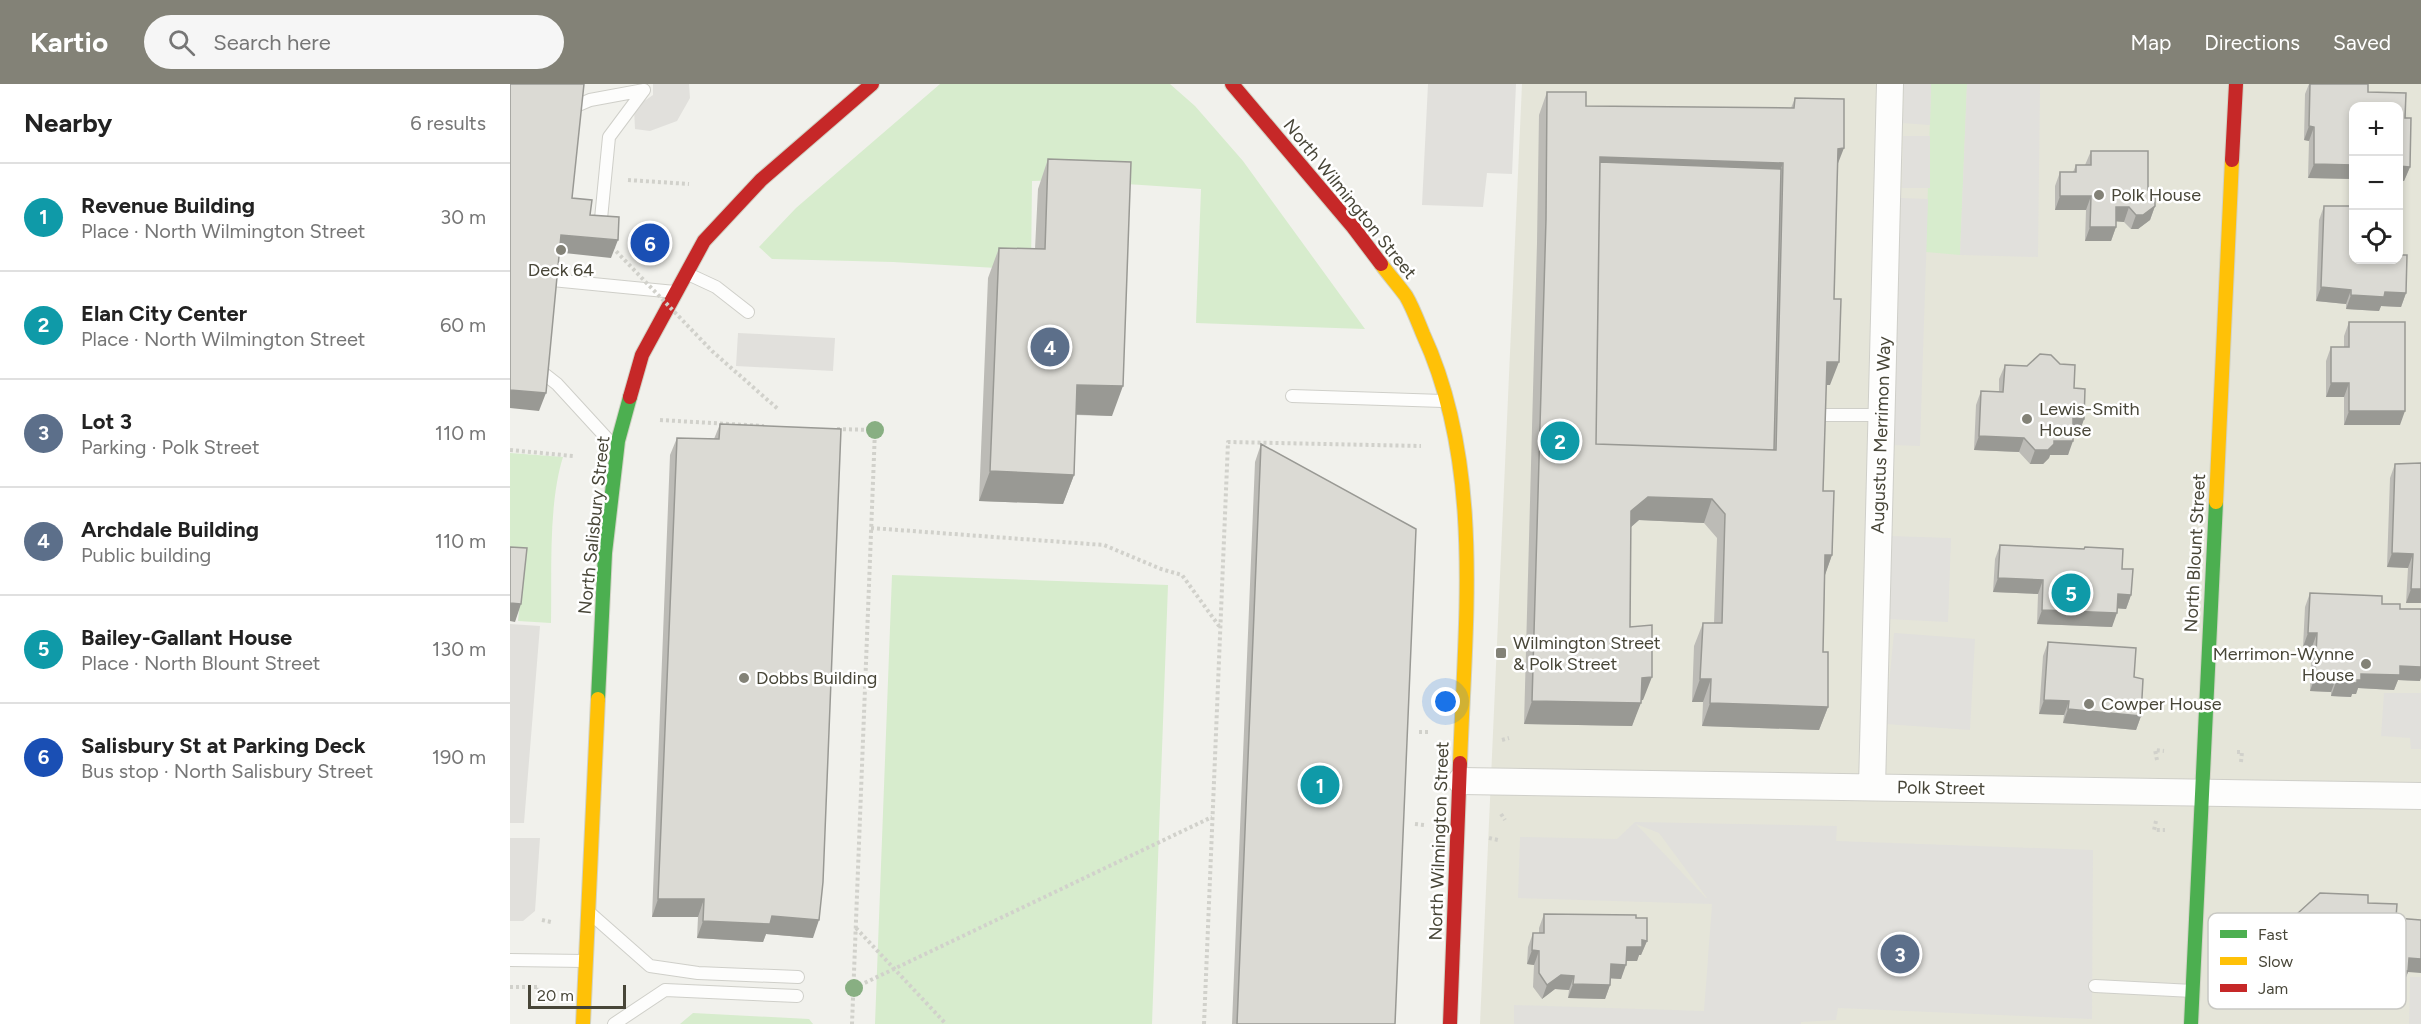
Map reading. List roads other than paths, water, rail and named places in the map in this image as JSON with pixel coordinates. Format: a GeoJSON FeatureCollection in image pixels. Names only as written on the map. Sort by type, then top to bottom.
{"type":"FeatureCollection","features":[{"type":"Feature","properties":{"kind":"main road","name":"North Salisbury Street"},"geometry":{"type":"LineString","coordinates":[[583,1024],[605,553],[617,450],[642,355],[704,242],[761,180],[872,84]]}},
{"type":"Feature","properties":{"kind":"main road","name":"North Wilmington Street"},"geometry":{"type":"LineString","coordinates":[[1232,84],[1353,227],[1407,298],[1436,361],[1454,431],[1464,504],[1466,588],[1461,780],[1450,1024]]}},
{"type":"Feature","properties":{"kind":"main road","name":"North Blount Street"},"geometry":{"type":"LineString","coordinates":[[2192,1024],[2236,84]]}},
{"type":"Feature","properties":{"kind":"street","name":"Augustus Merrimon Way"},"geometry":{"type":"LineString","coordinates":[[1872,787],[1890,84]]}},
{"type":"Feature","properties":{"kind":"street","name":"Polk Street"},"geometry":{"type":"LineString","coordinates":[[1461,780],[2421,796]]}},
{"type":"Feature","properties":{"kind":"lane"},"geometry":{"type":"LineString","coordinates":[[576,106],[590,100],[643,87]]}},
{"type":"Feature","properties":{"kind":"lane"},"geometry":{"type":"LineString","coordinates":[[599,233],[609,137],[643,87]]}},
{"type":"Feature","properties":{"kind":"lane"},"geometry":{"type":"LineString","coordinates":[[687,274],[716,287],[748,312]]}},
{"type":"Feature","properties":{"kind":"lane"},"geometry":{"type":"LineString","coordinates":[[552,280],[676,293]]}},
{"type":"Feature","properties":{"kind":"lane"},"geometry":{"type":"LineString","coordinates":[[543,373],[557,384],[617,450]]}},
{"type":"Feature","properties":{"kind":"lane"},"geometry":{"type":"LineString","coordinates":[[1292,396],[1446,401]]}},
{"type":"Feature","properties":{"kind":"lane"},"geometry":{"type":"LineString","coordinates":[[1818,415],[1881,415]]}},
{"type":"Feature","properties":{"kind":"lane"},"geometry":{"type":"LineString","coordinates":[[588,911],[650,966],[698,973],[798,976]]}},
{"type":"Feature","properties":{"kind":"lane"},"geometry":{"type":"LineString","coordinates":[[510,960],[586,962]]}},
{"type":"Feature","properties":{"kind":"lane"},"geometry":{"type":"LineString","coordinates":[[2095,986],[2193,991]]}},
{"type":"Feature","properties":{"kind":"lane"},"geometry":{"type":"LineString","coordinates":[[614,1024],[665,990],[797,996]]}},
{"type":"Feature","properties":{"kind":"place","name":"Polk House"},"geometry":{"type":"Point","coordinates":[2099,195]}},
{"type":"Feature","properties":{"kind":"place","name":"Salisbury St at Parking Deck"},"geometry":{"type":"Point","coordinates":[650,243]}},
{"type":"Feature","properties":{"kind":"place","name":"Deck 64"},"geometry":{"type":"Point","coordinates":[561,250]}},
{"type":"Feature","properties":{"kind":"place","name":"Archdale Building"},"geometry":{"type":"Point","coordinates":[1050,347]}},
{"type":"Feature","properties":{"kind":"place","name":"Lewis-Smith House"},"geometry":{"type":"Point","coordinates":[2027,419]}},
{"type":"Feature","properties":{"kind":"place","name":"Elan City Center"},"geometry":{"type":"Point","coordinates":[1560,441]}},
{"type":"Feature","properties":{"kind":"place","name":"Bailey-Gallant House"},"geometry":{"type":"Point","coordinates":[2071,593]}},
{"type":"Feature","properties":{"kind":"place","name":"Wilmington Street & Polk Street"},"geometry":{"type":"Point","coordinates":[1501,653]}},
{"type":"Feature","properties":{"kind":"place","name":"Merrimon-Wynne House"},"geometry":{"type":"Point","coordinates":[2366,664]}},
{"type":"Feature","properties":{"kind":"place","name":"Dobbs Building"},"geometry":{"type":"Point","coordinates":[744,678]}},
{"type":"Feature","properties":{"kind":"place","name":"Cowper House"},"geometry":{"type":"Point","coordinates":[2089,704]}},
{"type":"Feature","properties":{"kind":"place","name":"Revenue Building"},"geometry":{"type":"Point","coordinates":[1320,785]}},
{"type":"Feature","properties":{"kind":"place","name":"Lot 3"},"geometry":{"type":"Point","coordinates":[1900,954]}}]}
